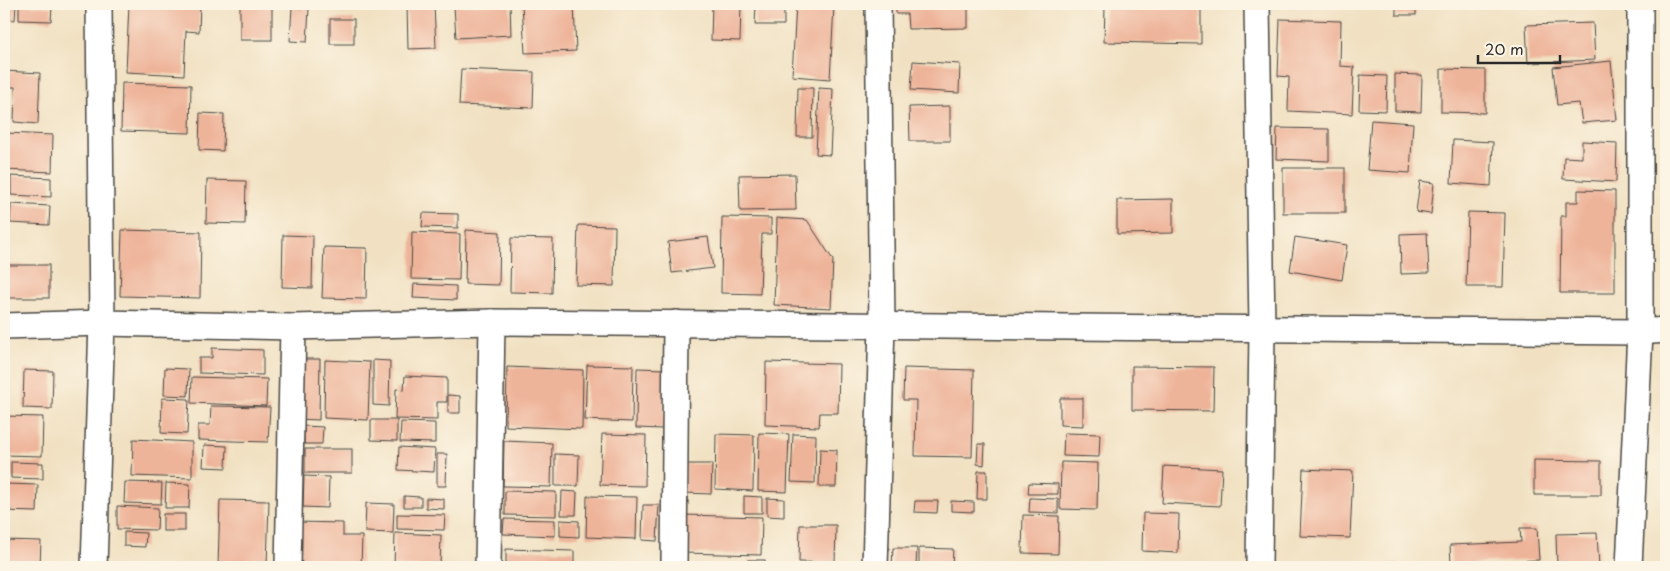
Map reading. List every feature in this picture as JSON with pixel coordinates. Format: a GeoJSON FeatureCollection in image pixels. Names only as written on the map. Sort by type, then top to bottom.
{"type":"FeatureCollection","features":[{"type":"Feature","properties":{"kind":"street"},"geometry":{"type":"LineString","coordinates":[[94,567],[102,323],[99,4]]}},
{"type":"Feature","properties":{"kind":"street"},"geometry":{"type":"LineString","coordinates":[[875,567],[882,325],[878,4]]}},
{"type":"Feature","properties":{"kind":"street"},"geometry":{"type":"LineString","coordinates":[[1257,4],[1262,328],[1259,567]]}},
{"type":"Feature","properties":{"kind":"street"},"geometry":{"type":"LineString","coordinates":[[1630,567],[1640,332],[1640,4]]}},
{"type":"Feature","properties":{"kind":"street"},"geometry":{"type":"LineString","coordinates":[[4,326],[102,323],[293,327],[492,322],[1640,332],[1666,330]]}},
{"type":"Feature","properties":{"kind":"street"},"geometry":{"type":"LineString","coordinates":[[488,567],[492,322]]}},
{"type":"Feature","properties":{"kind":"street"},"geometry":{"type":"LineString","coordinates":[[674,567],[676,323]]}},
{"type":"Feature","properties":{"kind":"street"},"geometry":{"type":"LineString","coordinates":[[288,567],[293,327]]}},
{"type":"Feature","properties":{"kind":"building"},"geometry":{"type":"Polygon","coordinates":[[[4,4],[16,5],[15,20],[4,19],[4,4]]]}},
{"type":"Feature","properties":{"kind":"building"},"geometry":{"type":"Polygon","coordinates":[[[129,4],[200,4],[199,32],[186,31],[184,75],[126,72],[129,4]]]}},
{"type":"Feature","properties":{"kind":"building"},"geometry":{"type":"Polygon","coordinates":[[[240,4],[272,4],[272,40],[240,40],[240,4]]]}},
{"type":"Feature","properties":{"kind":"building"},"geometry":{"type":"Polygon","coordinates":[[[407,4],[434,4],[436,48],[408,49],[407,4]]]}},
{"type":"Feature","properties":{"kind":"building"},"geometry":{"type":"Polygon","coordinates":[[[510,4],[511,35],[456,38],[454,6],[510,4]]]}},
{"type":"Feature","properties":{"kind":"building"},"geometry":{"type":"Polygon","coordinates":[[[522,4],[574,4],[576,51],[525,53],[522,4]]]}},
{"type":"Feature","properties":{"kind":"building"},"geometry":{"type":"Polygon","coordinates":[[[712,4],[741,4],[740,41],[711,40],[712,4]]]}},
{"type":"Feature","properties":{"kind":"building"},"geometry":{"type":"Polygon","coordinates":[[[756,4],[784,4],[784,25],[755,25],[756,4]]]}},
{"type":"Feature","properties":{"kind":"building"},"geometry":{"type":"Polygon","coordinates":[[[796,4],[834,6],[830,79],[792,76],[796,4]]]}},
{"type":"Feature","properties":{"kind":"building"},"geometry":{"type":"Polygon","coordinates":[[[896,4],[968,4],[968,28],[908,29],[907,14],[896,14],[896,4]]]}},
{"type":"Feature","properties":{"kind":"building"},"geometry":{"type":"Polygon","coordinates":[[[1396,4],[1416,4],[1416,15],[1396,15],[1396,4]]]}},
{"type":"Feature","properties":{"kind":"building"},"geometry":{"type":"Polygon","coordinates":[[[19,5],[52,7],[51,21],[19,20],[19,5]]]}},
{"type":"Feature","properties":{"kind":"building"},"geometry":{"type":"Polygon","coordinates":[[[1105,6],[1201,8],[1201,44],[1104,42],[1105,6]]]}},
{"type":"Feature","properties":{"kind":"building"},"geometry":{"type":"Polygon","coordinates":[[[292,7],[309,9],[307,42],[290,41],[292,7]]]}},
{"type":"Feature","properties":{"kind":"building"},"geometry":{"type":"Polygon","coordinates":[[[330,19],[354,19],[354,44],[330,44],[330,19]]]}},
{"type":"Feature","properties":{"kind":"building"},"geometry":{"type":"Polygon","coordinates":[[[1280,19],[1341,21],[1340,66],[1354,67],[1352,114],[1288,111],[1289,77],[1278,76],[1280,19]]]}},
{"type":"Feature","properties":{"kind":"building"},"geometry":{"type":"Polygon","coordinates":[[[1593,23],[1595,60],[1528,63],[1526,25],[1593,23]]]}},
{"type":"Feature","properties":{"kind":"building"},"geometry":{"type":"Polygon","coordinates":[[[913,61],[960,64],[959,93],[911,90],[913,61]]]}},
{"type":"Feature","properties":{"kind":"building"},"geometry":{"type":"Polygon","coordinates":[[[1611,61],[1617,120],[1582,123],[1579,103],[1557,105],[1553,67],[1611,61]]]}},
{"type":"Feature","properties":{"kind":"building"},"geometry":{"type":"Polygon","coordinates":[[[461,69],[534,72],[533,108],[459,105],[461,69]]]}},
{"type":"Feature","properties":{"kind":"building"},"geometry":{"type":"Polygon","coordinates":[[[1441,69],[1485,70],[1485,113],[1441,112],[1441,69]]]}},
{"type":"Feature","properties":{"kind":"building"},"geometry":{"type":"Polygon","coordinates":[[[4,71],[40,73],[38,124],[14,122],[15,87],[4,87],[4,71]]]}},
{"type":"Feature","properties":{"kind":"building"},"geometry":{"type":"Polygon","coordinates":[[[1395,74],[1422,75],[1421,112],[1395,111],[1395,74]]]}},
{"type":"Feature","properties":{"kind":"building"},"geometry":{"type":"Polygon","coordinates":[[[1360,75],[1387,76],[1386,111],[1359,110],[1360,75]]]}},
{"type":"Feature","properties":{"kind":"building"},"geometry":{"type":"Polygon","coordinates":[[[122,83],[191,85],[190,133],[121,131],[122,83]]]}},
{"type":"Feature","properties":{"kind":"building"},"geometry":{"type":"Polygon","coordinates":[[[798,88],[813,88],[812,137],[797,137],[798,88]]]}},
{"type":"Feature","properties":{"kind":"building"},"geometry":{"type":"Polygon","coordinates":[[[819,88],[833,89],[830,155],[816,154],[819,88]]]}},
{"type":"Feature","properties":{"kind":"building"},"geometry":{"type":"Polygon","coordinates":[[[950,106],[950,141],[910,141],[909,107],[950,106]]]}},
{"type":"Feature","properties":{"kind":"building"},"geometry":{"type":"Polygon","coordinates":[[[200,113],[224,114],[223,151],[199,150],[200,113]]]}},
{"type":"Feature","properties":{"kind":"building"},"geometry":{"type":"Polygon","coordinates":[[[1371,120],[1413,123],[1410,173],[1367,170],[1371,120]]]}},
{"type":"Feature","properties":{"kind":"building"},"geometry":{"type":"Polygon","coordinates":[[[1277,128],[1329,129],[1329,161],[1276,159],[1277,128]]]}},
{"type":"Feature","properties":{"kind":"building"},"geometry":{"type":"Polygon","coordinates":[[[4,133],[53,135],[52,172],[4,170],[4,133]]]}},
{"type":"Feature","properties":{"kind":"building"},"geometry":{"type":"Polygon","coordinates":[[[1453,140],[1493,142],[1491,186],[1451,183],[1453,140]]]}},
{"type":"Feature","properties":{"kind":"building"},"geometry":{"type":"Polygon","coordinates":[[[1582,141],[1617,143],[1616,182],[1563,179],[1564,157],[1582,158],[1582,141]]]}},
{"type":"Feature","properties":{"kind":"building"},"geometry":{"type":"Polygon","coordinates":[[[1283,168],[1345,168],[1345,213],[1283,213],[1283,168]]]}},
{"type":"Feature","properties":{"kind":"building"},"geometry":{"type":"Polygon","coordinates":[[[795,174],[796,210],[740,211],[739,175],[795,174]]]}},
{"type":"Feature","properties":{"kind":"building"},"geometry":{"type":"Polygon","coordinates":[[[11,176],[51,178],[51,197],[11,195],[11,176]]]}},
{"type":"Feature","properties":{"kind":"building"},"geometry":{"type":"Polygon","coordinates":[[[207,180],[246,181],[245,224],[206,223],[207,180]]]}},
{"type":"Feature","properties":{"kind":"building"},"geometry":{"type":"Polygon","coordinates":[[[1420,181],[1434,183],[1431,214],[1416,212],[1420,181]]]}},
{"type":"Feature","properties":{"kind":"building"},"geometry":{"type":"Polygon","coordinates":[[[1578,190],[1615,191],[1615,293],[1560,293],[1561,216],[1566,216],[1566,202],[1578,202],[1578,190]]]}},
{"type":"Feature","properties":{"kind":"building"},"geometry":{"type":"Polygon","coordinates":[[[1173,199],[1173,233],[1117,234],[1117,200],[1173,199]]]}},
{"type":"Feature","properties":{"kind":"building"},"geometry":{"type":"Polygon","coordinates":[[[11,204],[50,206],[49,225],[10,223],[11,204]]]}},
{"type":"Feature","properties":{"kind":"building"},"geometry":{"type":"Polygon","coordinates":[[[1468,212],[1505,213],[1503,287],[1466,287],[1468,212]]]}},
{"type":"Feature","properties":{"kind":"building"},"geometry":{"type":"Polygon","coordinates":[[[423,213],[458,214],[458,228],[422,227],[423,213]]]}},
{"type":"Feature","properties":{"kind":"building"},"geometry":{"type":"Polygon","coordinates":[[[722,217],[771,218],[771,234],[762,234],[760,294],[721,293],[722,217]]]}},
{"type":"Feature","properties":{"kind":"building"},"geometry":{"type":"Polygon","coordinates":[[[777,218],[807,220],[833,260],[831,308],[774,305],[777,218]]]}},
{"type":"Feature","properties":{"kind":"building"},"geometry":{"type":"Polygon","coordinates":[[[578,225],[615,226],[614,286],[576,285],[578,225]]]}},
{"type":"Feature","properties":{"kind":"building"},"geometry":{"type":"Polygon","coordinates":[[[122,230],[201,232],[200,298],[120,296],[122,230]]]}},
{"type":"Feature","properties":{"kind":"building"},"geometry":{"type":"Polygon","coordinates":[[[466,230],[500,232],[499,285],[465,284],[466,230]]]}},
{"type":"Feature","properties":{"kind":"building"},"geometry":{"type":"Polygon","coordinates":[[[412,232],[460,234],[459,280],[411,279],[412,232]]]}},
{"type":"Feature","properties":{"kind":"building"},"geometry":{"type":"Polygon","coordinates":[[[1427,233],[1429,273],[1401,274],[1400,234],[1427,233]]]}},
{"type":"Feature","properties":{"kind":"building"},"geometry":{"type":"Polygon","coordinates":[[[283,235],[313,236],[312,288],[282,287],[283,235]]]}},
{"type":"Feature","properties":{"kind":"building"},"geometry":{"type":"Polygon","coordinates":[[[708,237],[713,268],[672,273],[668,242],[708,237]]]}},
{"type":"Feature","properties":{"kind":"building"},"geometry":{"type":"Polygon","coordinates":[[[1295,237],[1347,245],[1342,280],[1290,271],[1295,237]]]}},
{"type":"Feature","properties":{"kind":"building"},"geometry":{"type":"Polygon","coordinates":[[[511,238],[553,239],[552,293],[510,292],[511,238]]]}},
{"type":"Feature","properties":{"kind":"building"},"geometry":{"type":"Polygon","coordinates":[[[324,247],[367,248],[366,299],[322,298],[324,247]]]}},
{"type":"Feature","properties":{"kind":"building"},"geometry":{"type":"Polygon","coordinates":[[[4,265],[49,265],[49,298],[4,298],[4,265]]]}},
{"type":"Feature","properties":{"kind":"building"},"geometry":{"type":"Polygon","coordinates":[[[414,284],[456,286],[456,300],[413,298],[414,284]]]}},
{"type":"Feature","properties":{"kind":"building"},"geometry":{"type":"Polygon","coordinates":[[[212,348],[263,350],[263,375],[199,373],[199,358],[212,358],[212,348]]]}},
{"type":"Feature","properties":{"kind":"building"},"geometry":{"type":"Polygon","coordinates":[[[299,359],[320,359],[319,420],[297,419],[299,359]]]}},
{"type":"Feature","properties":{"kind":"building"},"geometry":{"type":"Polygon","coordinates":[[[325,360],[370,362],[368,420],[324,418],[325,360]]]}},
{"type":"Feature","properties":{"kind":"building"},"geometry":{"type":"Polygon","coordinates":[[[373,360],[390,361],[389,406],[373,405],[373,360]]]}},
{"type":"Feature","properties":{"kind":"building"},"geometry":{"type":"Polygon","coordinates":[[[766,362],[839,364],[838,413],[820,413],[819,427],[765,425],[766,362]]]}},
{"type":"Feature","properties":{"kind":"building"},"geometry":{"type":"Polygon","coordinates":[[[587,365],[633,366],[632,422],[585,420],[587,365]]]}},
{"type":"Feature","properties":{"kind":"building"},"geometry":{"type":"Polygon","coordinates":[[[1132,366],[1214,367],[1213,411],[1132,410],[1132,366]]]}},
{"type":"Feature","properties":{"kind":"building"},"geometry":{"type":"Polygon","coordinates":[[[507,367],[583,370],[582,429],[506,426],[507,367]]]}},
{"type":"Feature","properties":{"kind":"building"},"geometry":{"type":"Polygon","coordinates":[[[165,368],[189,369],[188,396],[164,395],[165,368]]]}},
{"type":"Feature","properties":{"kind":"building"},"geometry":{"type":"Polygon","coordinates":[[[637,368],[665,369],[663,429],[636,428],[637,368]]]}},
{"type":"Feature","properties":{"kind":"building"},"geometry":{"type":"Polygon","coordinates":[[[904,368],[974,370],[972,457],[915,456],[916,400],[903,400],[904,368]]]}},
{"type":"Feature","properties":{"kind":"building"},"geometry":{"type":"Polygon","coordinates":[[[24,370],[53,371],[52,409],[23,408],[24,370]]]}},
{"type":"Feature","properties":{"kind":"building"},"geometry":{"type":"Polygon","coordinates":[[[405,376],[447,378],[447,402],[437,402],[437,420],[395,419],[396,389],[404,390],[405,376]]]}},
{"type":"Feature","properties":{"kind":"building"},"geometry":{"type":"Polygon","coordinates":[[[192,377],[267,379],[266,406],[191,403],[192,377]]]}},
{"type":"Feature","properties":{"kind":"building"},"geometry":{"type":"Polygon","coordinates":[[[448,395],[460,396],[460,413],[448,413],[448,395]]]}},
{"type":"Feature","properties":{"kind":"building"},"geometry":{"type":"Polygon","coordinates":[[[162,398],[189,399],[187,434],[161,433],[162,398]]]}},
{"type":"Feature","properties":{"kind":"building"},"geometry":{"type":"Polygon","coordinates":[[[1060,398],[1083,398],[1083,426],[1060,425],[1060,398]]]}},
{"type":"Feature","properties":{"kind":"building"},"geometry":{"type":"Polygon","coordinates":[[[211,406],[270,407],[268,442],[198,440],[198,425],[210,425],[211,406]]]}},
{"type":"Feature","properties":{"kind":"building"},"geometry":{"type":"Polygon","coordinates":[[[4,416],[43,417],[42,456],[4,455],[4,416]]]}},
{"type":"Feature","properties":{"kind":"building"},"geometry":{"type":"Polygon","coordinates":[[[371,420],[397,420],[397,441],[371,440],[371,420]]]}},
{"type":"Feature","properties":{"kind":"building"},"geometry":{"type":"Polygon","coordinates":[[[401,422],[435,423],[435,443],[400,442],[401,422]]]}},
{"type":"Feature","properties":{"kind":"building"},"geometry":{"type":"Polygon","coordinates":[[[304,426],[323,427],[322,444],[304,444],[304,426]]]}},
{"type":"Feature","properties":{"kind":"building"},"geometry":{"type":"Polygon","coordinates":[[[759,433],[789,434],[787,492],[758,491],[759,433]]]}},
{"type":"Feature","properties":{"kind":"building"},"geometry":{"type":"Polygon","coordinates":[[[1064,433],[1100,434],[1099,457],[1063,456],[1064,433]]]}},
{"type":"Feature","properties":{"kind":"building"},"geometry":{"type":"Polygon","coordinates":[[[602,434],[646,435],[645,486],[600,485],[602,434]]]}},
{"type":"Feature","properties":{"kind":"building"},"geometry":{"type":"Polygon","coordinates":[[[716,434],[754,435],[753,491],[715,489],[716,434]]]}},
{"type":"Feature","properties":{"kind":"building"},"geometry":{"type":"Polygon","coordinates":[[[793,434],[816,435],[815,483],[791,482],[793,434]]]}},
{"type":"Feature","properties":{"kind":"building"},"geometry":{"type":"Polygon","coordinates":[[[133,439],[192,442],[192,478],[132,476],[133,439]]]}},
{"type":"Feature","properties":{"kind":"building"},"geometry":{"type":"Polygon","coordinates":[[[504,441],[552,443],[551,487],[503,486],[504,441]]]}},
{"type":"Feature","properties":{"kind":"building"},"geometry":{"type":"Polygon","coordinates":[[[978,444],[985,444],[984,465],[977,464],[978,444]]]}},
{"type":"Feature","properties":{"kind":"building"},"geometry":{"type":"Polygon","coordinates":[[[204,445],[227,446],[226,468],[203,467],[204,445]]]}},
{"type":"Feature","properties":{"kind":"building"},"geometry":{"type":"Polygon","coordinates":[[[399,447],[435,449],[434,472],[398,470],[399,447]]]}},
{"type":"Feature","properties":{"kind":"building"},"geometry":{"type":"Polygon","coordinates":[[[305,449],[352,449],[352,473],[305,473],[305,449]]]}},
{"type":"Feature","properties":{"kind":"building"},"geometry":{"type":"Polygon","coordinates":[[[820,449],[837,450],[836,487],[819,487],[820,449]]]}},
{"type":"Feature","properties":{"kind":"building"},"geometry":{"type":"Polygon","coordinates":[[[437,454],[447,454],[446,486],[437,486],[437,454]]]}},
{"type":"Feature","properties":{"kind":"building"},"geometry":{"type":"Polygon","coordinates":[[[555,454],[579,455],[578,486],[555,486],[555,454]]]}},
{"type":"Feature","properties":{"kind":"building"},"geometry":{"type":"Polygon","coordinates":[[[1534,460],[1601,461],[1601,495],[1534,495],[1534,460]]]}},
{"type":"Feature","properties":{"kind":"building"},"geometry":{"type":"Polygon","coordinates":[[[11,462],[43,463],[43,479],[11,478],[11,462]]]}},
{"type":"Feature","properties":{"kind":"building"},"geometry":{"type":"Polygon","coordinates":[[[1061,462],[1098,463],[1097,510],[1060,509],[1061,462]]]}},
{"type":"Feature","properties":{"kind":"building"},"geometry":{"type":"Polygon","coordinates":[[[685,464],[712,464],[711,494],[685,493],[685,464]]]}},
{"type":"Feature","properties":{"kind":"building"},"geometry":{"type":"Polygon","coordinates":[[[1164,466],[1222,469],[1220,506],[1162,503],[1164,466]]]}},
{"type":"Feature","properties":{"kind":"building"},"geometry":{"type":"Polygon","coordinates":[[[1303,469],[1353,471],[1350,538],[1300,536],[1303,469]]]}},
{"type":"Feature","properties":{"kind":"building"},"geometry":{"type":"Polygon","coordinates":[[[978,471],[987,471],[987,499],[977,499],[978,471]]]}},
{"type":"Feature","properties":{"kind":"building"},"geometry":{"type":"Polygon","coordinates":[[[304,476],[329,477],[328,508],[303,507],[304,476]]]}},
{"type":"Feature","properties":{"kind":"building"},"geometry":{"type":"Polygon","coordinates":[[[125,482],[162,483],[161,504],[124,503],[125,482]]]}},
{"type":"Feature","properties":{"kind":"building"},"geometry":{"type":"Polygon","coordinates":[[[166,483],[190,484],[189,508],[165,508],[166,483]]]}},
{"type":"Feature","properties":{"kind":"building"},"geometry":{"type":"Polygon","coordinates":[[[1029,483],[1058,484],[1058,494],[1028,494],[1029,483]]]}},
{"type":"Feature","properties":{"kind":"building"},"geometry":{"type":"Polygon","coordinates":[[[5,484],[38,485],[37,512],[4,511],[5,484]]]}},
{"type":"Feature","properties":{"kind":"building"},"geometry":{"type":"Polygon","coordinates":[[[505,491],[556,492],[556,516],[505,515],[505,491]]]}},
{"type":"Feature","properties":{"kind":"building"},"geometry":{"type":"Polygon","coordinates":[[[562,491],[577,492],[576,515],[561,515],[562,491]]]}},
{"type":"Feature","properties":{"kind":"building"},"geometry":{"type":"Polygon","coordinates":[[[404,496],[421,497],[421,507],[404,507],[404,496]]]}},
{"type":"Feature","properties":{"kind":"building"},"geometry":{"type":"Polygon","coordinates":[[[587,496],[637,497],[636,539],[586,537],[587,496]]]}},
{"type":"Feature","properties":{"kind":"building"},"geometry":{"type":"Polygon","coordinates":[[[744,496],[762,497],[762,513],[744,513],[744,496]]]}},
{"type":"Feature","properties":{"kind":"building"},"geometry":{"type":"Polygon","coordinates":[[[426,498],[444,499],[444,509],[426,508],[426,498]]]}},
{"type":"Feature","properties":{"kind":"building"},"geometry":{"type":"Polygon","coordinates":[[[767,498],[784,499],[784,517],[767,516],[767,498]]]}},
{"type":"Feature","properties":{"kind":"building"},"geometry":{"type":"Polygon","coordinates":[[[1030,498],[1058,499],[1058,513],[1029,512],[1030,498]]]}},
{"type":"Feature","properties":{"kind":"building"},"geometry":{"type":"Polygon","coordinates":[[[220,500],[269,501],[267,567],[218,567],[220,500]]]}},
{"type":"Feature","properties":{"kind":"building"},"geometry":{"type":"Polygon","coordinates":[[[915,501],[938,501],[937,513],[914,512],[915,501]]]}},
{"type":"Feature","properties":{"kind":"building"},"geometry":{"type":"Polygon","coordinates":[[[951,501],[974,502],[974,512],[951,511],[951,501]]]}},
{"type":"Feature","properties":{"kind":"building"},"geometry":{"type":"Polygon","coordinates":[[[366,503],[394,504],[393,533],[365,532],[366,503]]]}},
{"type":"Feature","properties":{"kind":"building"},"geometry":{"type":"Polygon","coordinates":[[[643,505],[659,505],[657,541],[642,540],[643,505]]]}},
{"type":"Feature","properties":{"kind":"building"},"geometry":{"type":"Polygon","coordinates":[[[117,506],[158,508],[157,530],[117,529],[117,506]]]}},
{"type":"Feature","properties":{"kind":"building"},"geometry":{"type":"Polygon","coordinates":[[[1143,513],[1179,514],[1178,553],[1142,551],[1143,513]]]}},
{"type":"Feature","properties":{"kind":"building"},"geometry":{"type":"Polygon","coordinates":[[[163,514],[185,514],[185,531],[163,531],[163,514]]]}},
{"type":"Feature","properties":{"kind":"building"},"geometry":{"type":"Polygon","coordinates":[[[397,514],[445,515],[444,530],[397,529],[397,514]]]}},
{"type":"Feature","properties":{"kind":"building"},"geometry":{"type":"Polygon","coordinates":[[[683,515],[762,517],[761,555],[682,553],[683,515]]]}},
{"type":"Feature","properties":{"kind":"building"},"geometry":{"type":"Polygon","coordinates":[[[1023,515],[1059,516],[1058,554],[1022,553],[1023,515]]]}},
{"type":"Feature","properties":{"kind":"building"},"geometry":{"type":"Polygon","coordinates":[[[504,519],[555,520],[555,536],[503,534],[504,519]]]}},
{"type":"Feature","properties":{"kind":"building"},"geometry":{"type":"Polygon","coordinates":[[[560,520],[579,521],[579,537],[560,536],[560,520]]]}},
{"type":"Feature","properties":{"kind":"building"},"geometry":{"type":"Polygon","coordinates":[[[296,522],[343,523],[343,536],[362,536],[361,567],[294,567],[296,522]]]}},
{"type":"Feature","properties":{"kind":"building"},"geometry":{"type":"Polygon","coordinates":[[[800,525],[836,525],[835,563],[799,562],[800,525]]]}},
{"type":"Feature","properties":{"kind":"building"},"geometry":{"type":"Polygon","coordinates":[[[1520,528],[1537,528],[1539,560],[1451,564],[1450,545],[1521,542],[1520,528]]]}},
{"type":"Feature","properties":{"kind":"building"},"geometry":{"type":"Polygon","coordinates":[[[124,532],[146,533],[145,547],[124,546],[124,532]]]}},
{"type":"Feature","properties":{"kind":"building"},"geometry":{"type":"Polygon","coordinates":[[[395,533],[441,535],[440,567],[394,566],[395,533]]]}},
{"type":"Feature","properties":{"kind":"building"},"geometry":{"type":"Polygon","coordinates":[[[1597,533],[1599,567],[1557,567],[1556,534],[1597,533]]]}},
{"type":"Feature","properties":{"kind":"building"},"geometry":{"type":"Polygon","coordinates":[[[4,540],[41,541],[40,565],[4,564],[4,540]]]}},
{"type":"Feature","properties":{"kind":"building"},"geometry":{"type":"Polygon","coordinates":[[[893,548],[917,548],[916,567],[892,567],[893,548]]]}},
{"type":"Feature","properties":{"kind":"building"},"geometry":{"type":"Polygon","coordinates":[[[919,548],[953,549],[952,567],[919,567],[919,548]]]}},
{"type":"Feature","properties":{"kind":"building"},"geometry":{"type":"Polygon","coordinates":[[[506,549],[574,551],[574,567],[506,567],[506,549]]]}},
{"type":"Feature","properties":{"kind":"building"},"geometry":{"type":"Polygon","coordinates":[[[748,560],[765,560],[765,567],[748,567],[748,560]]]}},
{"type":"Feature","properties":{"kind":"building"},"geometry":{"type":"Polygon","coordinates":[[[1330,564],[1401,564],[1401,567],[1330,567],[1330,564]]]}}]}
